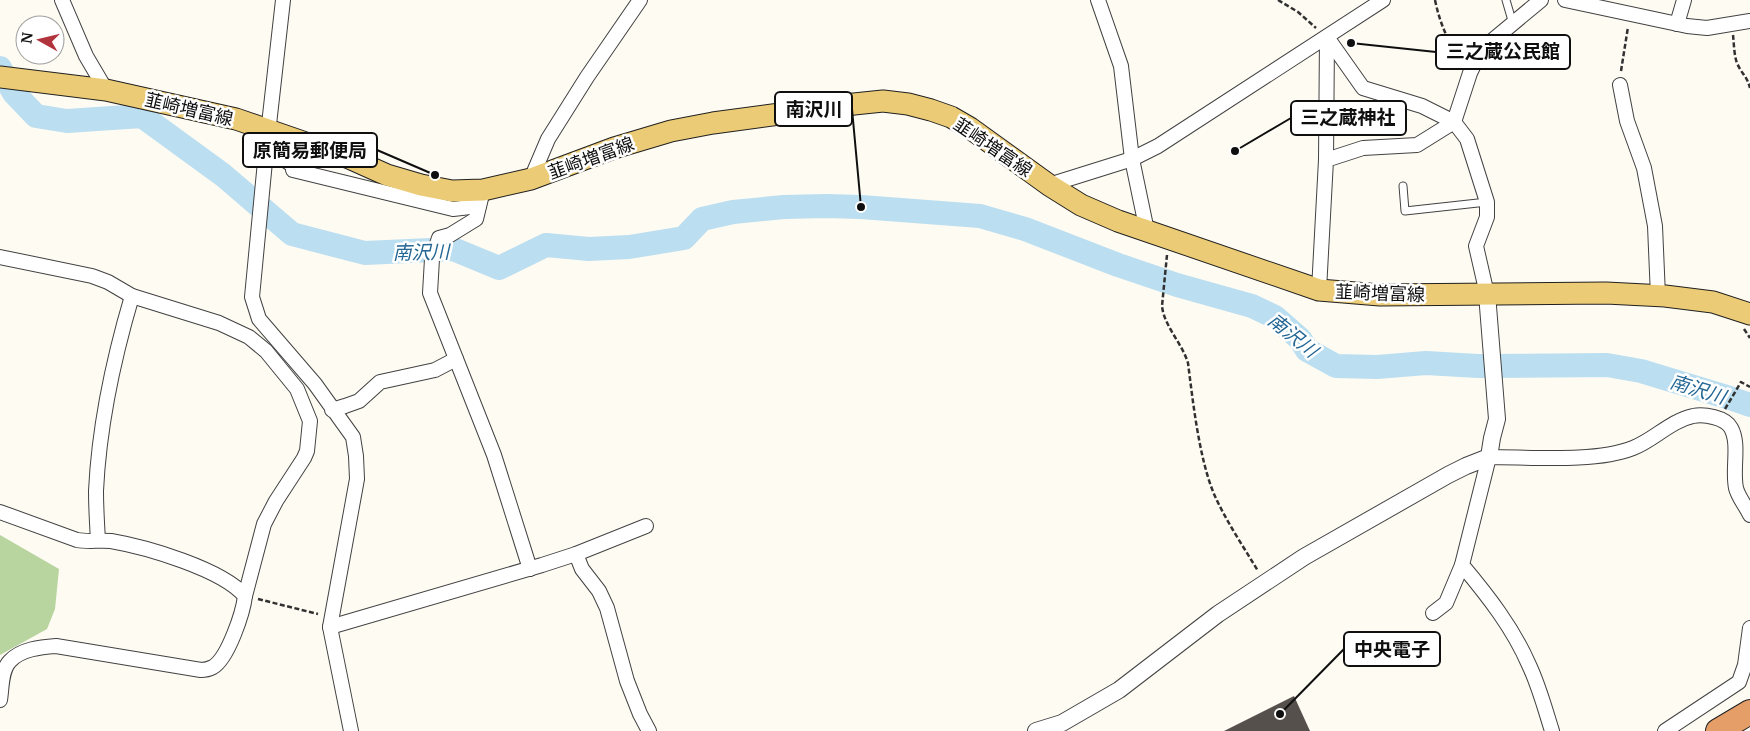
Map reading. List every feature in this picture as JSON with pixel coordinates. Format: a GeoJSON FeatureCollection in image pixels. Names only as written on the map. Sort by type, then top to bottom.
{"type":"FeatureCollection","features":[{"type":"Feature","properties":{"kind":"highway"},"geometry":{"type":"LineString","coordinates":[[1718,731],[1750,712]]}},
{"type":"Feature","properties":{"kind":"main road","name":"韮崎増富線"},"geometry":{"type":"LineString","coordinates":[[0,77],[106,90],[236,119],[349,158],[387,175],[420,185],[481,198],[614,148],[671,131],[713,123],[883,101],[931,110],[950,117],[970,128],[1049,186],[1082,205],[1118,221],[1319,290],[1380,295],[1606,293],[1713,302],[1750,314]]}},
{"type":"Feature","properties":{"kind":"street"},"geometry":{"type":"LineString","coordinates":[[62,0],[86,56],[106,90]]}},
{"type":"Feature","properties":{"kind":"street"},"geometry":{"type":"LineString","coordinates":[[283,0],[252,297],[259,319],[315,384],[352,437],[356,456],[357,479],[331,622],[351,731]]}},
{"type":"Feature","properties":{"kind":"street"},"geometry":{"type":"LineString","coordinates":[[531,179],[548,139],[587,77],[640,0]]}},
{"type":"Feature","properties":{"kind":"street"},"geometry":{"type":"LineString","coordinates":[[1098,0],[1121,66],[1132,159],[1147,231]]}},
{"type":"Feature","properties":{"kind":"street"},"geometry":{"type":"LineString","coordinates":[[1049,186],[1132,159],[1158,146],[1383,0]]}},
{"type":"Feature","properties":{"kind":"street"},"geometry":{"type":"LineString","coordinates":[[1326,160],[1363,148],[1417,145],[1454,122],[1470,73],[1481,50],[1541,0]]}},
{"type":"Feature","properties":{"kind":"street"},"geometry":{"type":"LineString","coordinates":[[1565,0],[1677,24],[1707,28],[1750,21]]}},
{"type":"Feature","properties":{"kind":"street"},"geometry":{"type":"LineString","coordinates":[[1677,24],[1684,0]]}},
{"type":"Feature","properties":{"kind":"street"},"geometry":{"type":"LineString","coordinates":[[1327,37],[1363,88],[1422,106],[1454,122],[1467,139],[1487,202],[1487,217],[1476,246],[1487,294],[1497,419],[1462,565],[1446,603],[1433,613]]}},
{"type":"Feature","properties":{"kind":"street"},"geometry":{"type":"LineString","coordinates":[[1319,290],[1326,160],[1327,37]]}},
{"type":"Feature","properties":{"kind":"street"},"geometry":{"type":"LineString","coordinates":[[1620,85],[1627,121],[1644,168],[1655,226],[1658,296]]}},
{"type":"Feature","properties":{"kind":"street"},"geometry":{"type":"LineString","coordinates":[[293,170],[453,209],[481,198]]}},
{"type":"Feature","properties":{"kind":"street"},"geometry":{"type":"LineString","coordinates":[[481,198],[476,219],[450,235],[439,238],[432,258],[430,293],[494,455],[530,569]]}},
{"type":"Feature","properties":{"kind":"street"},"geometry":{"type":"LineString","coordinates":[[0,256],[92,276],[108,282],[132,296],[219,323],[248,337],[266,351],[297,389],[310,421],[304,458],[276,501],[264,524],[240,620],[218,663],[211,669],[201,670],[56,646],[42,647],[23,653],[10,661],[4,673],[0,700]]}},
{"type":"Feature","properties":{"kind":"street"},"geometry":{"type":"LineString","coordinates":[[98,540],[96,491],[100,450],[119,342],[132,296]]}},
{"type":"Feature","properties":{"kind":"street"},"geometry":{"type":"LineString","coordinates":[[255,342],[268,329]]}},
{"type":"Feature","properties":{"kind":"street"},"geometry":{"type":"LineString","coordinates":[[266,351],[279,341]]}},
{"type":"Feature","properties":{"kind":"street"},"geometry":{"type":"LineString","coordinates":[[332,410],[359,400],[380,382],[435,370],[456,358]]}},
{"type":"Feature","properties":{"kind":"street"},"geometry":{"type":"LineString","coordinates":[[1036,731],[1062,723],[1119,690],[1218,614],[1304,557],[1466,466],[1489,457],[1567,458],[1610,454],[1633,448],[1675,423],[1693,416],[1706,415],[1720,419],[1730,426],[1736,444],[1734,464],[1736,490],[1750,514]]}},
{"type":"Feature","properties":{"kind":"street"},"geometry":{"type":"LineString","coordinates":[[0,512],[77,540],[88,542],[98,540],[111,541],[189,562],[240,590],[245,596]]}},
{"type":"Feature","properties":{"kind":"street"},"geometry":{"type":"LineString","coordinates":[[331,622],[530,569],[576,554],[646,526]]}},
{"type":"Feature","properties":{"kind":"street"},"geometry":{"type":"LineString","coordinates":[[576,554],[582,568],[599,591],[606,608],[627,682],[649,731]]}},
{"type":"Feature","properties":{"kind":"street"},"geometry":{"type":"LineString","coordinates":[[1462,565],[1491,600],[1529,664],[1540,690],[1552,731]]}},
{"type":"Feature","properties":{"kind":"street"},"geometry":{"type":"LineString","coordinates":[[1665,731],[1739,682],[1745,665],[1750,628]]}},
{"type":"Feature","properties":{"kind":"lane"},"geometry":{"type":"LineString","coordinates":[[1506,0],[1513,25]]}},
{"type":"Feature","properties":{"kind":"lane"},"geometry":{"type":"LineString","coordinates":[[266,151],[293,170]]}},
{"type":"Feature","properties":{"kind":"lane"},"geometry":{"type":"LineString","coordinates":[[1403,186],[1405,211],[1487,202]]}},
{"type":"Feature","properties":{"kind":"path"},"geometry":{"type":"LineString","coordinates":[[1278,0],[1298,12],[1327,37]]}},
{"type":"Feature","properties":{"kind":"path"},"geometry":{"type":"LineString","coordinates":[[1435,0],[1439,21],[1450,46],[1470,73]]}},
{"type":"Feature","properties":{"kind":"path"},"geometry":{"type":"LineString","coordinates":[[1620,85],[1630,14]]}},
{"type":"Feature","properties":{"kind":"path"},"geometry":{"type":"LineString","coordinates":[[1732,24],[1736,62],[1748,78],[1750,88]]}},
{"type":"Feature","properties":{"kind":"path"},"geometry":{"type":"LineString","coordinates":[[1168,238],[1163,313],[1188,363],[1200,442],[1208,476],[1214,495],[1264,583]]}},
{"type":"Feature","properties":{"kind":"path"},"geometry":{"type":"LineString","coordinates":[[1720,419],[1741,382],[1750,387]]}},
{"type":"Feature","properties":{"kind":"path"},"geometry":{"type":"LineString","coordinates":[[245,596],[331,622]]}},
{"type":"Feature","properties":{"kind":"green space"},"geometry":{"type":"Polygon","coordinates":[[[0,535],[59,569],[55,609],[47,629],[0,655],[0,535]]]}},
{"type":"Feature","properties":{"kind":"building"},"geometry":{"type":"Polygon","coordinates":[[[1294,696],[1310,731],[1224,731],[1294,696]]]}},
{"type":"Feature","properties":{"kind":"waterway","name":"南沢川"},"geometry":{"type":"LineString","coordinates":[[0,68],[14,93],[36,116],[67,121],[142,116],[223,175],[292,234],[365,253],[453,249],[499,268],[546,245],[589,249],[629,247],[684,238],[702,219],[733,212],[784,207],[826,206],[980,216],[1025,229],[1118,265],[1177,285],[1252,306],[1275,317],[1300,339],[1307,350],[1336,366],[1377,367],[1426,363],[1478,366],[1607,365],[1641,371],[1750,405]]}},
{"type":"Feature","properties":{"kind":"place","name":"三之蔵公民館"},"geometry":{"type":"Point","coordinates":[1351,43]}},
{"type":"Feature","properties":{"kind":"place","name":"三之蔵神社"},"geometry":{"type":"Point","coordinates":[1235,151]}},
{"type":"Feature","properties":{"kind":"place","name":"原簡易郵便局"},"geometry":{"type":"Point","coordinates":[435,175]}},
{"type":"Feature","properties":{"kind":"place","name":"南沢川"},"geometry":{"type":"Point","coordinates":[861,207]}},
{"type":"Feature","properties":{"kind":"place","name":"中央電子"},"geometry":{"type":"Point","coordinates":[1280,714]}}]}
